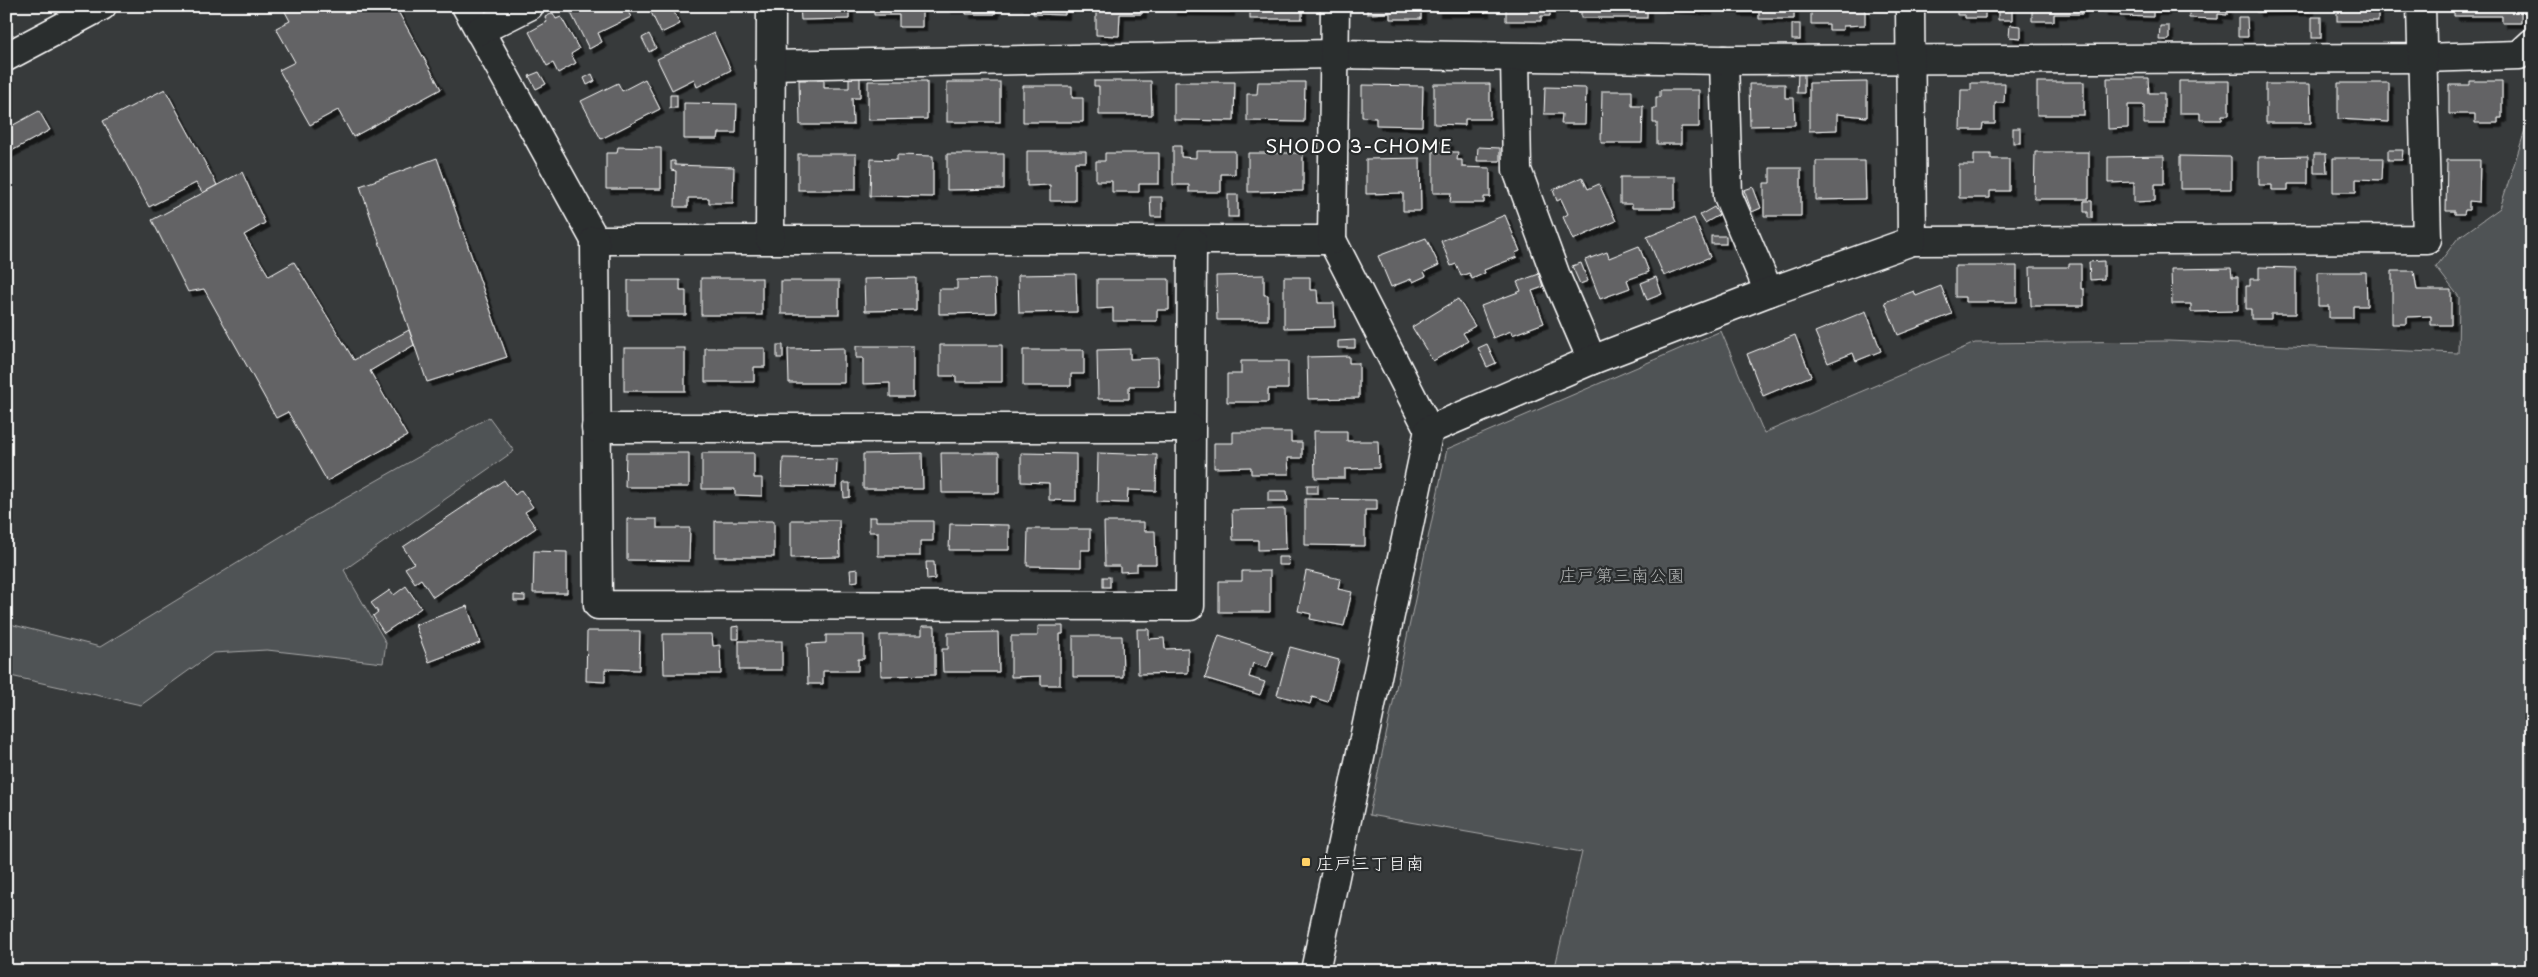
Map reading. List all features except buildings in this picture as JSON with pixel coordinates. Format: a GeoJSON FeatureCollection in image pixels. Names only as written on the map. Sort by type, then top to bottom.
{"type":"FeatureCollection","features":[{"type":"Feature","properties":{"kind":"street"},"geometry":{"type":"LineString","coordinates":[[6,57],[102,6]]}},
{"type":"Feature","properties":{"kind":"street"},"geometry":{"type":"LineString","coordinates":[[466,6],[595,240],[598,605],[1190,606],[1192,241]]}},
{"type":"Feature","properties":{"kind":"street"},"geometry":{"type":"LineString","coordinates":[[479,31],[529,6]]}},
{"type":"Feature","properties":{"kind":"street"},"geometry":{"type":"LineString","coordinates":[[770,239],[771,6]]}},
{"type":"Feature","properties":{"kind":"street"},"geometry":{"type":"LineString","coordinates":[[1315,971],[1429,430],[1332,240],[1335,6]]}},
{"type":"Feature","properties":{"kind":"street"},"geometry":{"type":"LineString","coordinates":[[1910,6],[1912,241]]}},
{"type":"Feature","properties":{"kind":"street"},"geometry":{"type":"LineString","coordinates":[[1429,430],[1592,360],[1769,292],[1912,241],[2427,239],[2421,6]]}},
{"type":"Feature","properties":{"kind":"street"},"geometry":{"type":"LineString","coordinates":[[770,65],[1334,54],[1724,60],[2422,58],[2519,56],[2532,43]]}},
{"type":"Feature","properties":{"kind":"street"},"geometry":{"type":"LineString","coordinates":[[1514,58],[1517,170],[1557,279],[1592,360]]}},
{"type":"Feature","properties":{"kind":"street"},"geometry":{"type":"LineString","coordinates":[[1724,60],[1728,196],[1769,292]]}},
{"type":"Feature","properties":{"kind":"street"},"geometry":{"type":"LineString","coordinates":[[595,240],[1332,240]]}},
{"type":"Feature","properties":{"kind":"street"},"geometry":{"type":"LineString","coordinates":[[596,428],[1190,428]]}},
{"type":"Feature","properties":{"kind":"green space","name":"庄戸第三南公園"},"geometry":{"type":"Polygon","coordinates":[[[2532,109],[2532,971],[1554,971],[1582,852],[1369,815],[1447,449],[1721,331],[1764,433],[1975,343],[2168,341],[2458,353],[2459,297],[2436,267],[2458,238],[2500,208],[2532,109]]]}},
{"type":"Feature","properties":{"kind":"green space"},"geometry":{"type":"Polygon","coordinates":[[[489,417],[514,451],[344,570],[386,643],[383,663],[267,650],[213,653],[141,705],[6,675],[6,623],[100,647],[316,515],[489,417]]]}},
{"type":"Feature","properties":{"kind":"place","name":"庄戸三丁目南"},"geometry":{"type":"Point","coordinates":[1306,862]}},
{"type":"Feature","properties":{"kind":"district","name":"SHODO 3-CHOME"},"geometry":{"type":"Point","coordinates":[1359,145]}}]}
